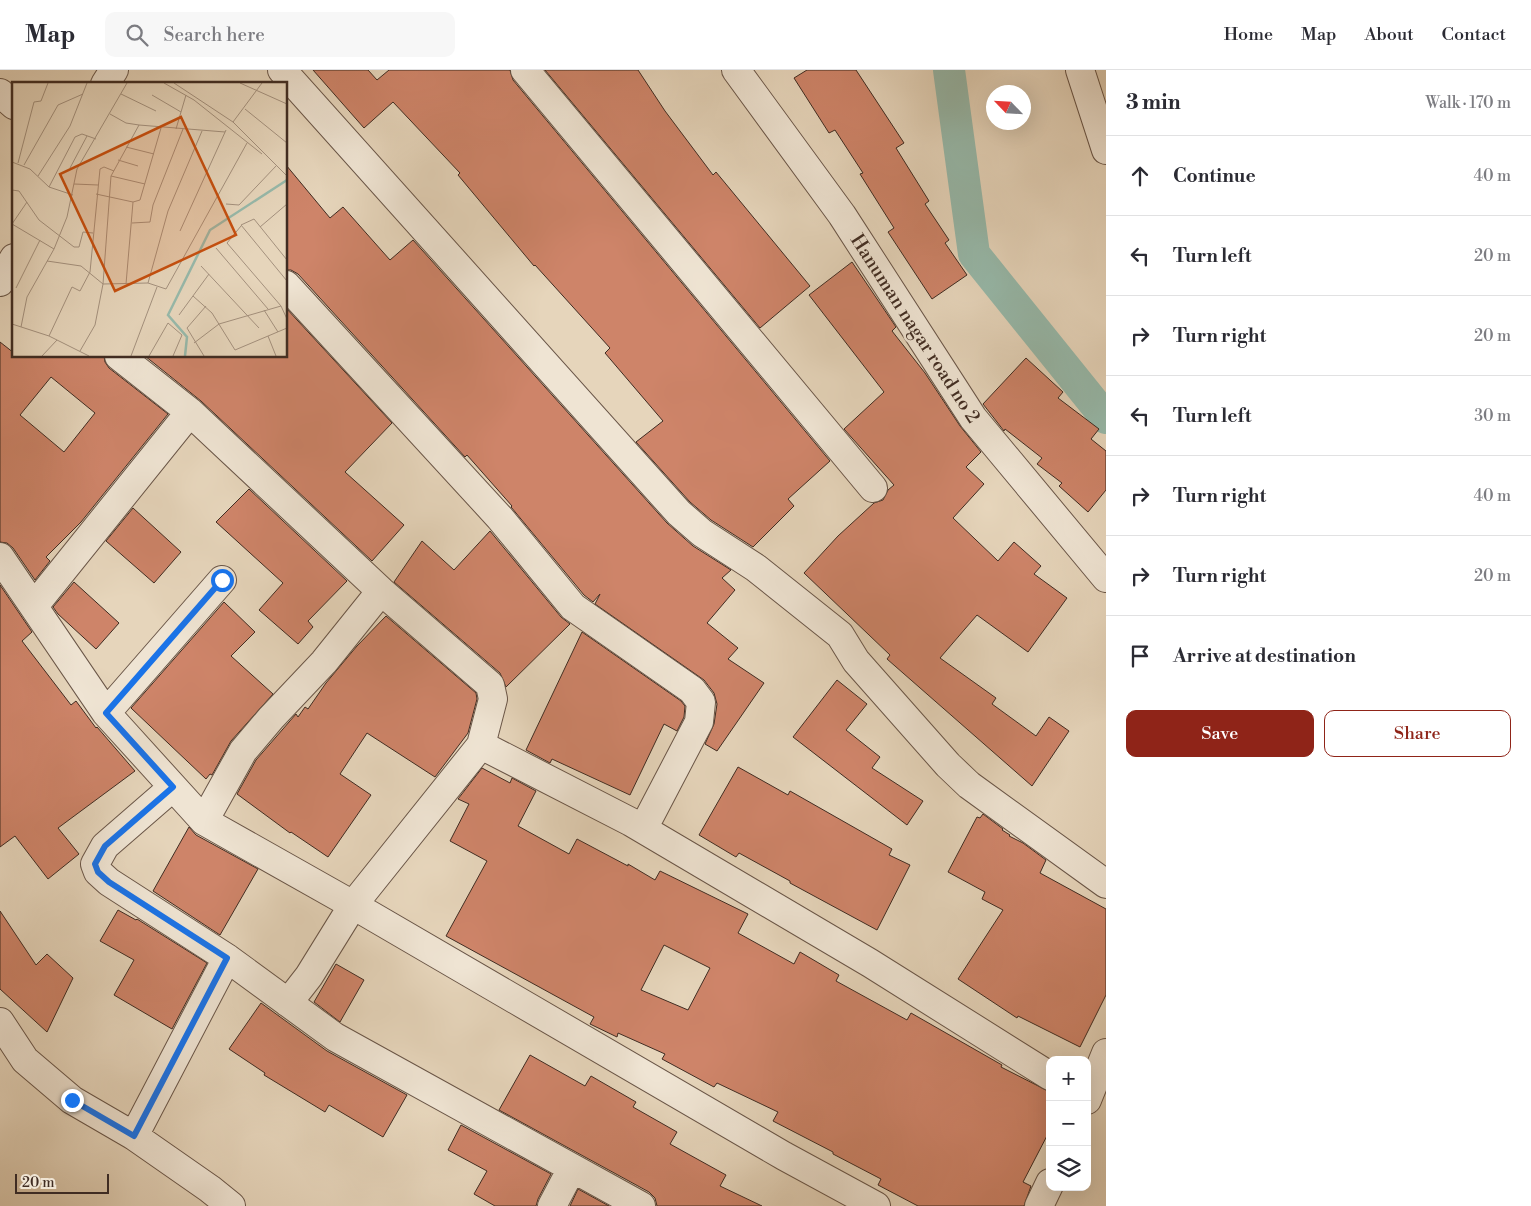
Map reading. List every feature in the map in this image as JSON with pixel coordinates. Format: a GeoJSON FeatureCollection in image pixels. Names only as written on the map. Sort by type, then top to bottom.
{"type":"FeatureCollection","features":[{"type":"Feature","properties":{"kind":"street"},"geometry":{"type":"LineString","coordinates":[[106,82],[114,70]]}},
{"type":"Feature","properties":{"kind":"street"},"geometry":{"type":"LineString","coordinates":[[282,70],[679,513],[702,533],[756,568],[840,635],[856,661],[948,765],[969,785],[1106,884]]}},
{"type":"Feature","properties":{"kind":"street"},"geometry":{"type":"LineString","coordinates":[[525,70],[873,488]]}},
{"type":"Feature","properties":{"kind":"street","name":"Hanuman nagar road no 2"},"geometry":{"type":"LineString","coordinates":[[736,70],[842,215],[973,418],[1106,578]]}},
{"type":"Feature","properties":{"kind":"street"},"geometry":{"type":"LineString","coordinates":[[1080,70],[1106,150]]}},
{"type":"Feature","properties":{"kind":"street"},"geometry":{"type":"LineString","coordinates":[[0,93],[12,103]]}},
{"type":"Feature","properties":{"kind":"street"},"geometry":{"type":"LineString","coordinates":[[288,287],[500,518],[573,606],[692,690],[701,702],[699,722],[643,829]]}},
{"type":"Feature","properties":{"kind":"street"},"geometry":{"type":"LineString","coordinates":[[122,358],[190,412],[381,591],[490,685],[493,700],[481,745],[353,905],[309,976],[288,1003]]}},
{"type":"Feature","properties":{"kind":"street"},"geometry":{"type":"LineString","coordinates":[[34,606],[190,412]]}},
{"type":"Feature","properties":{"kind":"street"},"geometry":{"type":"LineString","coordinates":[[0,557],[106,713],[204,821],[353,905],[784,1156],[876,1206]]}},
{"type":"Feature","properties":{"kind":"street"},"geometry":{"type":"LineString","coordinates":[[106,713],[222,580]]}},
{"type":"Feature","properties":{"kind":"street"},"geometry":{"type":"LineString","coordinates":[[204,821],[243,751],[271,718],[324,662],[381,591]]}},
{"type":"Feature","properties":{"kind":"street"},"geometry":{"type":"LineString","coordinates":[[481,745],[643,829],[870,963],[1046,1073]]}},
{"type":"Feature","properties":{"kind":"street"},"geometry":{"type":"LineString","coordinates":[[173,787],[105,846],[95,864],[98,872],[109,882],[227,958],[335,1037],[640,1206]]}},
{"type":"Feature","properties":{"kind":"street"},"geometry":{"type":"LineString","coordinates":[[134,1136],[227,958]]}},
{"type":"Feature","properties":{"kind":"street"},"geometry":{"type":"LineString","coordinates":[[0,1022],[25,1060],[43,1077],[72,1100],[134,1136],[202,1197],[231,1206]]}},
{"type":"Feature","properties":{"kind":"street"},"geometry":{"type":"LineString","coordinates":[[1091,1090],[1106,1053]]}},
{"type":"Feature","properties":{"kind":"street"},"geometry":{"type":"LineString","coordinates":[[552,1206],[572,1168]]}},
{"type":"Feature","properties":{"kind":"street"},"geometry":{"type":"LineString","coordinates":[[1039,1206],[1046,1191]]}},
{"type":"Feature","properties":{"kind":"building"},"geometry":{"type":"Polygon","coordinates":[[[313,70],[368,70],[377,80],[389,70],[510,70],[513,80],[830,461],[788,499],[794,506],[753,547],[711,520],[690,502],[636,442],[663,421],[605,353],[610,348],[534,266],[458,175],[460,173],[393,102],[364,128],[313,70]]]}},
{"type":"Feature","properties":{"kind":"building"},"geometry":{"type":"Polygon","coordinates":[[[545,70],[638,70],[665,111],[713,175],[716,172],[810,286],[760,328],[545,70]]]}},
{"type":"Feature","properties":{"kind":"building"},"geometry":{"type":"Polygon","coordinates":[[[807,70],[856,70],[904,143],[896,148],[929,201],[925,204],[949,240],[945,243],[967,275],[932,299],[888,232],[894,228],[860,174],[863,173],[835,130],[829,133],[794,78],[807,70]]]}},
{"type":"Feature","properties":{"kind":"building"},"geometry":{"type":"Polygon","coordinates":[[[288,167],[330,218],[343,207],[390,260],[413,240],[667,523],[693,546],[731,570],[722,578],[735,590],[707,623],[738,648],[728,659],[764,683],[717,751],[705,744],[714,724],[717,704],[714,693],[704,680],[595,604],[600,594],[593,602],[584,595],[512,506],[467,455],[465,457],[298,274],[288,270],[288,167]]]}},
{"type":"Feature","properties":{"kind":"building"},"geometry":{"type":"Polygon","coordinates":[[[852,262],[896,327],[892,331],[925,373],[960,426],[981,452],[966,467],[984,484],[953,518],[998,561],[1014,542],[1041,566],[1034,574],[1067,598],[1028,652],[977,615],[940,658],[996,698],[992,704],[1036,736],[1049,717],[1069,731],[1032,786],[887,659],[890,655],[804,573],[838,536],[874,503],[883,500],[888,490],[894,485],[844,429],[884,392],[809,295],[852,262]]]}},
{"type":"Feature","properties":{"kind":"building"},"geometry":{"type":"Polygon","coordinates":[[[288,310],[392,423],[345,472],[404,525],[372,561],[201,401],[147,358],[288,358],[288,310]]]}},
{"type":"Feature","properties":{"kind":"building"},"geometry":{"type":"Polygon","coordinates":[[[0,342],[12,351],[12,358],[104,358],[109,368],[168,414],[81,522],[46,557],[50,561],[35,580],[13,548],[7,543],[0,542],[0,342]],[[51,377],[20,415],[64,452],[95,413],[51,377]]]}},
{"type":"Feature","properties":{"kind":"building"},"geometry":{"type":"Polygon","coordinates":[[[1026,358],[1063,392],[1058,398],[1099,429],[1091,439],[1106,451],[1106,490],[1088,512],[1059,486],[1062,483],[1037,464],[1042,458],[1005,429],[1004,431],[983,404],[1026,358]]]}},
{"type":"Feature","properties":{"kind":"building"},"geometry":{"type":"Polygon","coordinates":[[[249,489],[347,581],[308,621],[313,627],[298,644],[259,610],[283,583],[216,522],[249,489]]]}},
{"type":"Feature","properties":{"kind":"building"},"geometry":{"type":"Polygon","coordinates":[[[133,508],[181,552],[154,583],[106,541],[133,508]]]}},
{"type":"Feature","properties":{"kind":"building"},"geometry":{"type":"Polygon","coordinates":[[[490,531],[561,617],[570,624],[506,687],[500,673],[394,582],[422,541],[454,570],[490,531]]]}},
{"type":"Feature","properties":{"kind":"building"},"geometry":{"type":"Polygon","coordinates":[[[74,582],[119,623],[96,649],[58,614],[53,607],[74,582]]]}},
{"type":"Feature","properties":{"kind":"building"},"geometry":{"type":"Polygon","coordinates":[[[0,585],[32,632],[22,641],[71,705],[76,701],[96,728],[135,771],[58,828],[79,854],[48,879],[15,836],[0,847],[0,585]]]}},
{"type":"Feature","properties":{"kind":"building"},"geometry":{"type":"Polygon","coordinates":[[[224,602],[255,632],[231,656],[273,694],[231,741],[212,775],[210,774],[206,779],[131,708],[224,602]]]}},
{"type":"Feature","properties":{"kind":"building"},"geometry":{"type":"Polygon","coordinates":[[[386,616],[476,693],[477,699],[468,733],[435,777],[367,733],[340,774],[371,795],[328,857],[290,833],[237,794],[256,760],[296,714],[298,717],[305,707],[308,709],[326,683],[357,646],[386,616]]]}},
{"type":"Feature","properties":{"kind":"building"},"geometry":{"type":"Polygon","coordinates":[[[582,632],[681,701],[685,706],[684,717],[677,731],[664,724],[630,795],[552,759],[550,763],[526,750],[582,632]]]}},
{"type":"Feature","properties":{"kind":"building"},"geometry":{"type":"Polygon","coordinates":[[[837,680],[867,704],[846,730],[880,757],[872,768],[923,801],[907,825],[793,737],[837,680]]]}},
{"type":"Feature","properties":{"kind":"building"},"geometry":{"type":"Polygon","coordinates":[[[738,767],[788,795],[790,791],[892,849],[889,855],[910,865],[877,930],[739,853],[736,857],[699,835],[738,767]]]}},
{"type":"Feature","properties":{"kind":"building"},"geometry":{"type":"Polygon","coordinates":[[[482,768],[510,783],[512,778],[536,791],[518,826],[569,854],[577,839],[628,866],[628,864],[655,880],[660,871],[748,914],[738,933],[794,964],[800,952],[839,975],[836,981],[907,1020],[911,1013],[1002,1065],[1001,1067],[1046,1090],[1046,1138],[1023,1182],[1031,1186],[1024,1206],[918,1206],[878,1185],[881,1179],[773,1121],[778,1112],[717,1083],[714,1087],[662,1059],[665,1054],[618,1033],[617,1037],[590,1024],[594,1017],[446,936],[487,861],[450,841],[469,804],[458,799],[482,768]],[[664,945],[641,990],[688,1010],[710,968],[664,945]]]}},
{"type":"Feature","properties":{"kind":"building"},"geometry":{"type":"Polygon","coordinates":[[[983,814],[1009,836],[1023,843],[1046,860],[1040,873],[1106,909],[1106,995],[1080,1047],[1018,1016],[1017,1018],[958,979],[1003,910],[982,899],[985,892],[948,872],[977,817],[980,818],[983,814]]]}},
{"type":"Feature","properties":{"kind":"building"},"geometry":{"type":"Polygon","coordinates":[[[189,827],[196,835],[258,869],[220,935],[153,891],[189,827]]]}},
{"type":"Feature","properties":{"kind":"building"},"geometry":{"type":"Polygon","coordinates":[[[118,910],[137,919],[207,963],[172,1029],[114,995],[134,960],[100,941],[118,910]]]}},
{"type":"Feature","properties":{"kind":"building"},"geometry":{"type":"Polygon","coordinates":[[[0,911],[36,965],[47,954],[73,978],[47,1032],[0,989],[0,911]]]}},
{"type":"Feature","properties":{"kind":"building"},"geometry":{"type":"Polygon","coordinates":[[[336,964],[364,980],[340,1022],[314,1002],[336,964]]]}},
{"type":"Feature","properties":{"kind":"building"},"geometry":{"type":"Polygon","coordinates":[[[261,1003],[327,1051],[407,1095],[383,1137],[329,1105],[325,1112],[264,1075],[265,1073],[229,1049],[261,1003]]]}},
{"type":"Feature","properties":{"kind":"building"},"geometry":{"type":"Polygon","coordinates":[[[530,1055],[585,1086],[591,1076],[636,1102],[633,1107],[677,1132],[670,1144],[726,1175],[720,1186],[762,1206],[657,1206],[655,1198],[649,1192],[499,1110],[530,1055]]]}},
{"type":"Feature","properties":{"kind":"building"},"geometry":{"type":"Polygon","coordinates":[[[461,1125],[551,1174],[536,1206],[495,1206],[474,1194],[487,1171],[448,1150],[461,1125]]]}},
{"type":"Feature","properties":{"kind":"building"},"geometry":{"type":"Polygon","coordinates":[[[578,1189],[609,1206],[570,1206],[578,1189]]]}},
{"type":"Feature","properties":{"kind":"waterway"},"geometry":{"type":"LineString","coordinates":[[949,70],[974,254],[1106,418]]}},
{"type":"Feature","properties":{"kind":"route"},"geometry":{"type":"LineString","coordinates":[[72,1100],[134,1136],[227,958],[109,882],[98,872],[95,864],[105,846],[173,787],[106,713],[222,580]]}}]}
